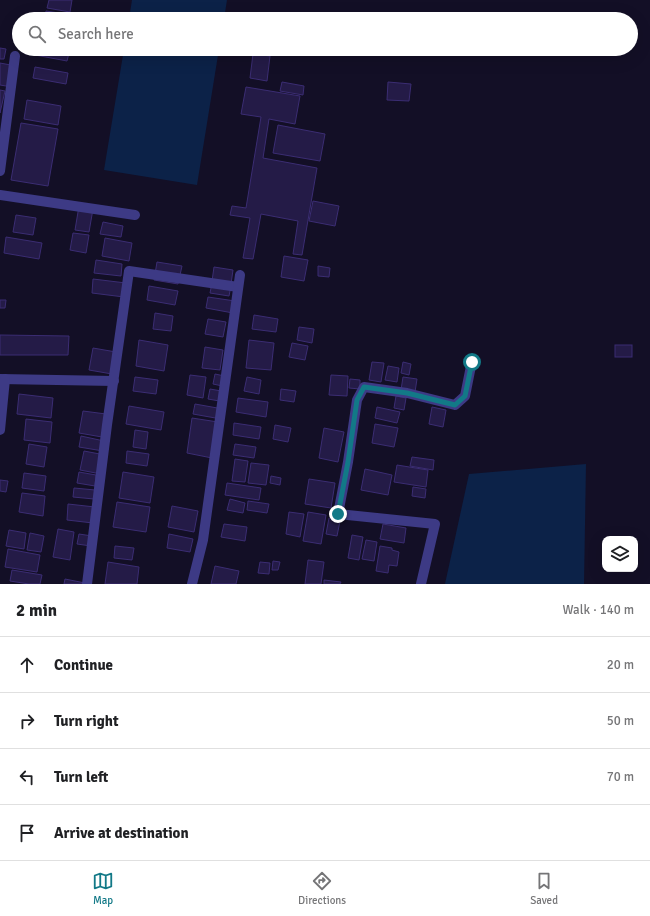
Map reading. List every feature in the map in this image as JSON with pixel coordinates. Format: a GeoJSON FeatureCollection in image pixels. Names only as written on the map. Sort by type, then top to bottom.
{"type":"FeatureCollection","features":[{"type":"Feature","properties":{"kind":"street"},"geometry":{"type":"LineString","coordinates":[[0,171],[15,56]]}},
{"type":"Feature","properties":{"kind":"street"},"geometry":{"type":"LineString","coordinates":[[0,195],[135,215]]}},
{"type":"Feature","properties":{"kind":"street"},"geometry":{"type":"LineString","coordinates":[[87,584],[107,425],[129,271],[238,287]]}},
{"type":"Feature","properties":{"kind":"street"},"geometry":{"type":"LineString","coordinates":[[192,584],[203,540],[240,275]]}},
{"type":"Feature","properties":{"kind":"street"},"geometry":{"type":"LineString","coordinates":[[421,584],[435,524],[338,514],[348,462],[357,400],[364,387],[407,393],[455,405],[465,396],[472,362]]}},
{"type":"Feature","properties":{"kind":"street"},"geometry":{"type":"LineString","coordinates":[[0,430],[2,379],[114,381]]}},
{"type":"Feature","properties":{"kind":"water"},"geometry":{"type":"Polygon","coordinates":[[[132,0],[227,0],[225,12],[130,12],[132,0]]]}},
{"type":"Feature","properties":{"kind":"water"},"geometry":{"type":"Polygon","coordinates":[[[123,56],[218,56],[197,185],[104,170],[123,56]]]}},
{"type":"Feature","properties":{"kind":"water"},"geometry":{"type":"Polygon","coordinates":[[[586,464],[584,584],[445,584],[469,474],[586,464]]]}},
{"type":"Feature","properties":{"kind":"building"},"geometry":{"type":"Polygon","coordinates":[[[49,0],[72,0],[70,12],[47,8],[49,0]]]}},
{"type":"Feature","properties":{"kind":"building"},"geometry":{"type":"Polygon","coordinates":[[[0,48],[6,49],[4,59],[0,59],[0,48]]]}},
{"type":"Feature","properties":{"kind":"building"},"geometry":{"type":"Polygon","coordinates":[[[40,56],[68,56],[67,61],[40,56]]]}},
{"type":"Feature","properties":{"kind":"building"},"geometry":{"type":"Polygon","coordinates":[[[253,56],[270,56],[267,81],[250,78],[253,56]]]}},
{"type":"Feature","properties":{"kind":"building"},"geometry":{"type":"Polygon","coordinates":[[[0,63],[16,66],[12,87],[0,85],[0,63]]]}},
{"type":"Feature","properties":{"kind":"building"},"geometry":{"type":"Polygon","coordinates":[[[35,67],[68,73],[66,84],[33,78],[35,67]]]}},
{"type":"Feature","properties":{"kind":"building"},"geometry":{"type":"Polygon","coordinates":[[[282,82],[304,86],[303,95],[280,91],[282,82]]]}},
{"type":"Feature","properties":{"kind":"building"},"geometry":{"type":"Polygon","coordinates":[[[388,82],[411,84],[409,101],[387,100],[388,82]]]}},
{"type":"Feature","properties":{"kind":"building"},"geometry":{"type":"Polygon","coordinates":[[[246,87],[300,96],[295,124],[269,119],[263,158],[317,168],[302,255],[293,254],[298,221],[261,214],[253,259],[243,258],[250,218],[230,215],[232,206],[246,208],[261,117],[241,114],[246,87]]]}},
{"type":"Feature","properties":{"kind":"building"},"geometry":{"type":"Polygon","coordinates":[[[0,90],[5,91],[0,113],[0,90]]]}},
{"type":"Feature","properties":{"kind":"building"},"geometry":{"type":"Polygon","coordinates":[[[27,100],[61,106],[58,125],[24,119],[27,100]]]}},
{"type":"Feature","properties":{"kind":"building"},"geometry":{"type":"Polygon","coordinates":[[[21,123],[58,129],[48,186],[11,180],[21,123]]]}},
{"type":"Feature","properties":{"kind":"building"},"geometry":{"type":"Polygon","coordinates":[[[278,125],[325,134],[320,161],[273,153],[278,125]]]}},
{"type":"Feature","properties":{"kind":"building"},"geometry":{"type":"Polygon","coordinates":[[[313,201],[339,206],[335,226],[309,221],[313,201]]]}},
{"type":"Feature","properties":{"kind":"building"},"geometry":{"type":"Polygon","coordinates":[[[79,206],[93,209],[89,232],[75,230],[79,206]]]}},
{"type":"Feature","properties":{"kind":"building"},"geometry":{"type":"Polygon","coordinates":[[[16,215],[36,218],[33,235],[13,232],[16,215]]]}},
{"type":"Feature","properties":{"kind":"building"},"geometry":{"type":"Polygon","coordinates":[[[103,222],[123,226],[121,237],[100,234],[103,222]]]}},
{"type":"Feature","properties":{"kind":"building"},"geometry":{"type":"Polygon","coordinates":[[[73,233],[89,235],[86,253],[70,250],[73,233]]]}},
{"type":"Feature","properties":{"kind":"building"},"geometry":{"type":"Polygon","coordinates":[[[6,237],[42,243],[39,259],[4,253],[6,237]]]}},
{"type":"Feature","properties":{"kind":"building"},"geometry":{"type":"Polygon","coordinates":[[[105,238],[132,243],[129,261],[102,256],[105,238]]]}},
{"type":"Feature","properties":{"kind":"building"},"geometry":{"type":"Polygon","coordinates":[[[284,256],[308,260],[304,281],[281,277],[284,256]]]}},
{"type":"Feature","properties":{"kind":"building"},"geometry":{"type":"Polygon","coordinates":[[[96,260],[122,264],[121,276],[94,273],[96,260]]]}},
{"type":"Feature","properties":{"kind":"building"},"geometry":{"type":"Polygon","coordinates":[[[157,262],[182,266],[178,284],[154,280],[157,262]]]}},
{"type":"Feature","properties":{"kind":"building"},"geometry":{"type":"Polygon","coordinates":[[[318,266],[330,268],[329,277],[318,276],[318,266]]]}},
{"type":"Feature","properties":{"kind":"building"},"geometry":{"type":"Polygon","coordinates":[[[214,267],[233,270],[231,284],[212,281],[214,267]]]}},
{"type":"Feature","properties":{"kind":"building"},"geometry":{"type":"Polygon","coordinates":[[[93,279],[126,283],[124,297],[92,293],[93,279]]]}},
{"type":"Feature","properties":{"kind":"building"},"geometry":{"type":"Polygon","coordinates":[[[212,283],[231,286],[229,296],[210,293],[212,283]]]}},
{"type":"Feature","properties":{"kind":"building"},"geometry":{"type":"Polygon","coordinates":[[[149,286],[178,291],[175,305],[147,300],[149,286]]]}},
{"type":"Feature","properties":{"kind":"building"},"geometry":{"type":"Polygon","coordinates":[[[208,297],[235,301],[233,313],[206,308],[208,297]]]}},
{"type":"Feature","properties":{"kind":"building"},"geometry":{"type":"Polygon","coordinates":[[[0,300],[6,300],[5,308],[0,308],[0,300]]]}},
{"type":"Feature","properties":{"kind":"building"},"geometry":{"type":"Polygon","coordinates":[[[155,313],[173,316],[171,331],[153,329],[155,313]]]}},
{"type":"Feature","properties":{"kind":"building"},"geometry":{"type":"Polygon","coordinates":[[[254,315],[278,319],[276,332],[252,329],[254,315]]]}},
{"type":"Feature","properties":{"kind":"building"},"geometry":{"type":"Polygon","coordinates":[[[208,319],[226,322],[223,337],[205,334],[208,319]]]}},
{"type":"Feature","properties":{"kind":"building"},"geometry":{"type":"Polygon","coordinates":[[[299,327],[314,329],[312,343],[297,340],[299,327]]]}},
{"type":"Feature","properties":{"kind":"building"},"geometry":{"type":"Polygon","coordinates":[[[0,335],[69,336],[68,355],[0,355],[0,335]]]}},
{"type":"Feature","properties":{"kind":"building"},"geometry":{"type":"Polygon","coordinates":[[[139,340],[168,345],[164,371],[136,366],[139,340]]]}},
{"type":"Feature","properties":{"kind":"building"},"geometry":{"type":"Polygon","coordinates":[[[249,340],[274,343],[271,370],[246,368],[249,340]]]}},
{"type":"Feature","properties":{"kind":"building"},"geometry":{"type":"Polygon","coordinates":[[[292,343],[308,346],[305,360],[289,357],[292,343]]]}},
{"type":"Feature","properties":{"kind":"building"},"geometry":{"type":"Polygon","coordinates":[[[615,345],[632,345],[632,357],[615,357],[615,345]]]}},
{"type":"Feature","properties":{"kind":"building"},"geometry":{"type":"Polygon","coordinates":[[[205,347],[223,350],[220,370],[202,368],[205,347]]]}},
{"type":"Feature","properties":{"kind":"building"},"geometry":{"type":"Polygon","coordinates":[[[93,348],[116,352],[112,374],[89,370],[93,348]]]}},
{"type":"Feature","properties":{"kind":"building"},"geometry":{"type":"Polygon","coordinates":[[[372,362],[384,363],[381,382],[369,380],[372,362]]]}},
{"type":"Feature","properties":{"kind":"building"},"geometry":{"type":"Polygon","coordinates":[[[403,362],[411,364],[409,375],[401,373],[403,362]]]}},
{"type":"Feature","properties":{"kind":"building"},"geometry":{"type":"Polygon","coordinates":[[[388,366],[399,368],[397,382],[385,380],[388,366]]]}},
{"type":"Feature","properties":{"kind":"building"},"geometry":{"type":"Polygon","coordinates":[[[215,374],[229,377],[227,387],[213,384],[215,374]]]}},
{"type":"Feature","properties":{"kind":"building"},"geometry":{"type":"Polygon","coordinates":[[[190,375],[206,377],[203,398],[187,395],[190,375]]]}},
{"type":"Feature","properties":{"kind":"building"},"geometry":{"type":"Polygon","coordinates":[[[331,375],[348,376],[347,396],[329,395],[331,375]]]}},
{"type":"Feature","properties":{"kind":"building"},"geometry":{"type":"Polygon","coordinates":[[[135,377],[158,380],[156,394],[133,391],[135,377]]]}},
{"type":"Feature","properties":{"kind":"building"},"geometry":{"type":"Polygon","coordinates":[[[247,377],[261,380],[259,394],[244,391],[247,377]]]}},
{"type":"Feature","properties":{"kind":"building"},"geometry":{"type":"Polygon","coordinates":[[[403,377],[417,379],[415,392],[401,390],[403,377]]]}},
{"type":"Feature","properties":{"kind":"building"},"geometry":{"type":"Polygon","coordinates":[[[350,379],[360,380],[360,389],[349,388],[350,379]]]}},
{"type":"Feature","properties":{"kind":"building"},"geometry":{"type":"Polygon","coordinates":[[[210,389],[227,392],[225,402],[208,399],[210,389]]]}},
{"type":"Feature","properties":{"kind":"building"},"geometry":{"type":"Polygon","coordinates":[[[281,389],[296,391],[294,402],[280,400],[281,389]]]}},
{"type":"Feature","properties":{"kind":"building"},"geometry":{"type":"Polygon","coordinates":[[[19,394],[53,398],[51,418],[17,414],[19,394]]]}},
{"type":"Feature","properties":{"kind":"building"},"geometry":{"type":"Polygon","coordinates":[[[396,396],[406,398],[404,410],[394,408],[396,396]]]}},
{"type":"Feature","properties":{"kind":"building"},"geometry":{"type":"Polygon","coordinates":[[[238,398],[268,402],[266,417],[236,412],[238,398]]]}},
{"type":"Feature","properties":{"kind":"building"},"geometry":{"type":"Polygon","coordinates":[[[195,404],[223,409],[221,419],[193,414],[195,404]]]}},
{"type":"Feature","properties":{"kind":"building"},"geometry":{"type":"Polygon","coordinates":[[[129,406],[164,412],[161,430],[126,424],[129,406]]]}},
{"type":"Feature","properties":{"kind":"building"},"geometry":{"type":"Polygon","coordinates":[[[377,407],[400,412],[397,423],[375,418],[377,407]]]}},
{"type":"Feature","properties":{"kind":"building"},"geometry":{"type":"Polygon","coordinates":[[[432,407],[446,410],[443,427],[429,424],[432,407]]]}},
{"type":"Feature","properties":{"kind":"building"},"geometry":{"type":"Polygon","coordinates":[[[83,411],[106,414],[102,437],[79,433],[83,411]]]}},
{"type":"Feature","properties":{"kind":"building"},"geometry":{"type":"Polygon","coordinates":[[[192,418],[218,422],[212,458],[187,453],[192,418]]]}},
{"type":"Feature","properties":{"kind":"building"},"geometry":{"type":"Polygon","coordinates":[[[26,419],[52,422],[50,443],[24,440],[26,419]]]}},
{"type":"Feature","properties":{"kind":"building"},"geometry":{"type":"Polygon","coordinates":[[[234,423],[261,427],[259,439],[233,435],[234,423]]]}},
{"type":"Feature","properties":{"kind":"building"},"geometry":{"type":"Polygon","coordinates":[[[375,424],[398,428],[394,447],[372,443],[375,424]]]}},
{"type":"Feature","properties":{"kind":"building"},"geometry":{"type":"Polygon","coordinates":[[[275,425],[291,428],[288,442],[273,439],[275,425]]]}},
{"type":"Feature","properties":{"kind":"building"},"geometry":{"type":"Polygon","coordinates":[[[324,428],[344,432],[338,462],[319,458],[324,428]]]}},
{"type":"Feature","properties":{"kind":"building"},"geometry":{"type":"Polygon","coordinates":[[[135,430],[148,432],[146,449],[133,447],[135,430]]]}},
{"type":"Feature","properties":{"kind":"building"},"geometry":{"type":"Polygon","coordinates":[[[81,436],[104,441],[103,451],[79,447],[81,436]]]}},
{"type":"Feature","properties":{"kind":"building"},"geometry":{"type":"Polygon","coordinates":[[[29,444],[47,447],[44,467],[26,464],[29,444]]]}},
{"type":"Feature","properties":{"kind":"building"},"geometry":{"type":"Polygon","coordinates":[[[235,444],[256,447],[254,458],[233,455],[235,444]]]}},
{"type":"Feature","properties":{"kind":"building"},"geometry":{"type":"Polygon","coordinates":[[[84,451],[105,455],[101,474],[80,470],[84,451]]]}},
{"type":"Feature","properties":{"kind":"building"},"geometry":{"type":"Polygon","coordinates":[[[127,451],[149,454],[147,466],[126,463],[127,451]]]}},
{"type":"Feature","properties":{"kind":"building"},"geometry":{"type":"Polygon","coordinates":[[[412,457],[434,460],[433,470],[410,466],[412,457]]]}},
{"type":"Feature","properties":{"kind":"building"},"geometry":{"type":"Polygon","coordinates":[[[235,459],[248,461],[245,482],[232,481],[235,459]]]}},
{"type":"Feature","properties":{"kind":"building"},"geometry":{"type":"Polygon","coordinates":[[[251,463],[269,465],[266,485],[248,483],[251,463]]]}},
{"type":"Feature","properties":{"kind":"building"},"geometry":{"type":"Polygon","coordinates":[[[397,465],[428,470],[426,487],[394,482],[397,465]]]}},
{"type":"Feature","properties":{"kind":"building"},"geometry":{"type":"Polygon","coordinates":[[[365,469],[392,475],[388,495],[361,490],[365,469]]]}},
{"type":"Feature","properties":{"kind":"building"},"geometry":{"type":"Polygon","coordinates":[[[79,472],[96,475],[95,486],[77,483],[79,472]]]}},
{"type":"Feature","properties":{"kind":"building"},"geometry":{"type":"Polygon","coordinates":[[[123,472],[154,477],[150,503],[119,498],[123,472]]]}},
{"type":"Feature","properties":{"kind":"building"},"geometry":{"type":"Polygon","coordinates":[[[24,473],[46,476],[44,491],[22,488],[24,473]]]}},
{"type":"Feature","properties":{"kind":"building"},"geometry":{"type":"Polygon","coordinates":[[[271,476],[281,478],[280,485],[270,483],[271,476]]]}},
{"type":"Feature","properties":{"kind":"building"},"geometry":{"type":"Polygon","coordinates":[[[309,479],[335,483],[331,508],[305,504],[309,479]]]}},
{"type":"Feature","properties":{"kind":"building"},"geometry":{"type":"Polygon","coordinates":[[[0,480],[8,481],[6,492],[0,491],[0,480]]]}},
{"type":"Feature","properties":{"kind":"building"},"geometry":{"type":"Polygon","coordinates":[[[227,483],[261,488],[259,500],[225,495],[227,483]]]}},
{"type":"Feature","properties":{"kind":"building"},"geometry":{"type":"Polygon","coordinates":[[[413,487],[426,489],[425,498],[412,496],[413,487]]]}},
{"type":"Feature","properties":{"kind":"building"},"geometry":{"type":"Polygon","coordinates":[[[74,488],[95,490],[94,499],[73,497],[74,488]]]}},
{"type":"Feature","properties":{"kind":"building"},"geometry":{"type":"Polygon","coordinates":[[[22,493],[45,496],[43,516],[19,512],[22,493]]]}},
{"type":"Feature","properties":{"kind":"building"},"geometry":{"type":"Polygon","coordinates":[[[230,499],[245,503],[243,513],[227,510],[230,499]]]}},
{"type":"Feature","properties":{"kind":"building"},"geometry":{"type":"Polygon","coordinates":[[[248,501],[269,504],[267,513],[247,510],[248,501]]]}},
{"type":"Feature","properties":{"kind":"building"},"geometry":{"type":"Polygon","coordinates":[[[117,502],[150,507],[146,532],[113,527],[117,502]]]}},
{"type":"Feature","properties":{"kind":"building"},"geometry":{"type":"Polygon","coordinates":[[[68,504],[95,507],[93,523],[67,520],[68,504]]]}},
{"type":"Feature","properties":{"kind":"building"},"geometry":{"type":"Polygon","coordinates":[[[172,506],[198,511],[194,532],[168,527],[172,506]]]}},
{"type":"Feature","properties":{"kind":"building"},"geometry":{"type":"Polygon","coordinates":[[[289,512],[304,514],[300,537],[286,534],[289,512]]]}},
{"type":"Feature","properties":{"kind":"building"},"geometry":{"type":"Polygon","coordinates":[[[308,512],[326,515],[321,544],[303,541],[308,512]]]}},
{"type":"Feature","properties":{"kind":"building"},"geometry":{"type":"Polygon","coordinates":[[[329,518],[340,521],[337,536],[326,534],[329,518]]]}},
{"type":"Feature","properties":{"kind":"building"},"geometry":{"type":"Polygon","coordinates":[[[224,524],[247,527],[245,541],[221,537],[224,524]]]}},
{"type":"Feature","properties":{"kind":"building"},"geometry":{"type":"Polygon","coordinates":[[[383,524],[406,528],[404,543],[380,539],[383,524]]]}},
{"type":"Feature","properties":{"kind":"building"},"geometry":{"type":"Polygon","coordinates":[[[58,529],[74,532],[70,560],[53,557],[58,529]]]}},
{"type":"Feature","properties":{"kind":"building"},"geometry":{"type":"Polygon","coordinates":[[[9,530],[26,533],[24,549],[6,546],[9,530]]]}},
{"type":"Feature","properties":{"kind":"building"},"geometry":{"type":"Polygon","coordinates":[[[30,533],[44,536],[41,552],[27,550],[30,533]]]}},
{"type":"Feature","properties":{"kind":"building"},"geometry":{"type":"Polygon","coordinates":[[[79,534],[92,536],[91,546],[77,544],[79,534]]]}},
{"type":"Feature","properties":{"kind":"building"},"geometry":{"type":"Polygon","coordinates":[[[169,534],[193,539],[190,552],[167,548],[169,534]]]}},
{"type":"Feature","properties":{"kind":"building"},"geometry":{"type":"Polygon","coordinates":[[[352,535],[363,537],[359,560],[348,558],[352,535]]]}},
{"type":"Feature","properties":{"kind":"building"},"geometry":{"type":"Polygon","coordinates":[[[366,540],[377,542],[374,561],[362,559],[366,540]]]}},
{"type":"Feature","properties":{"kind":"building"},"geometry":{"type":"Polygon","coordinates":[[[115,546],[134,548],[132,560],[114,558],[115,546]]]}},
{"type":"Feature","properties":{"kind":"building"},"geometry":{"type":"Polygon","coordinates":[[[380,546],[392,548],[392,550],[399,552],[397,566],[389,565],[388,573],[376,571],[380,546]]]}},
{"type":"Feature","properties":{"kind":"building"},"geometry":{"type":"Polygon","coordinates":[[[8,549],[40,555],[37,572],[5,567],[8,549]]]}},
{"type":"Feature","properties":{"kind":"building"},"geometry":{"type":"Polygon","coordinates":[[[308,560],[324,562],[321,584],[305,584],[308,560]]]}},
{"type":"Feature","properties":{"kind":"building"},"geometry":{"type":"Polygon","coordinates":[[[273,561],[280,562],[278,570],[272,570],[273,561]]]}},
{"type":"Feature","properties":{"kind":"building"},"geometry":{"type":"Polygon","coordinates":[[[108,562],[139,567],[137,584],[105,584],[108,562]]]}},
{"type":"Feature","properties":{"kind":"building"},"geometry":{"type":"Polygon","coordinates":[[[260,562],[270,563],[269,574],[258,573],[260,562]]]}},
{"type":"Feature","properties":{"kind":"building"},"geometry":{"type":"Polygon","coordinates":[[[215,566],[239,571],[236,584],[211,584],[215,566]]]}},
{"type":"Feature","properties":{"kind":"building"},"geometry":{"type":"Polygon","coordinates":[[[12,570],[42,575],[40,584],[10,581],[12,570]]]}},
{"type":"Feature","properties":{"kind":"building"},"geometry":{"type":"Polygon","coordinates":[[[65,579],[85,583],[85,584],[64,584],[65,579]]]}},
{"type":"Feature","properties":{"kind":"building"},"geometry":{"type":"Polygon","coordinates":[[[324,580],[341,582],[340,584],[324,584],[324,580]]]}},
{"type":"Feature","properties":{"kind":"route"},"geometry":{"type":"LineString","coordinates":[[338,514],[348,462],[357,400],[364,387],[407,393],[455,405],[465,396],[472,362]]}}]}
